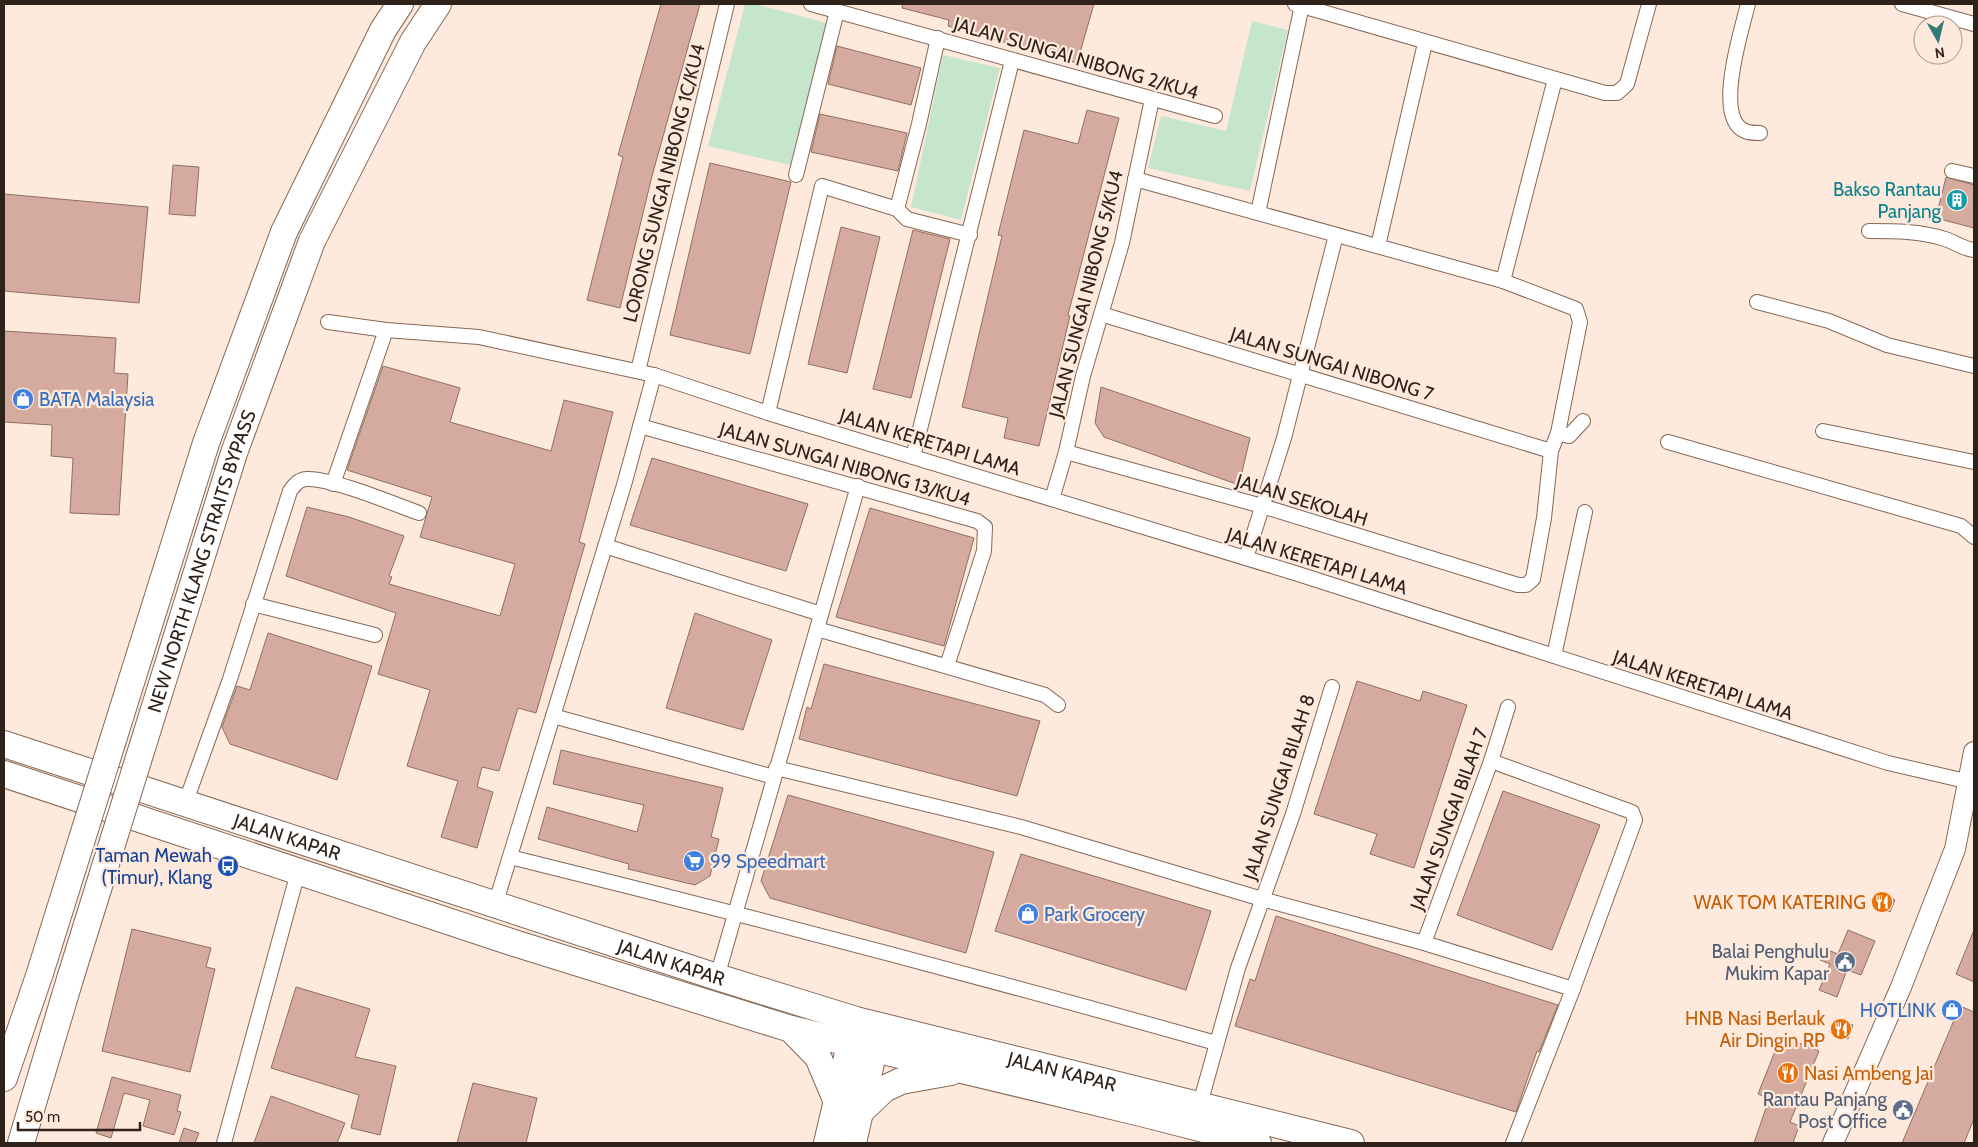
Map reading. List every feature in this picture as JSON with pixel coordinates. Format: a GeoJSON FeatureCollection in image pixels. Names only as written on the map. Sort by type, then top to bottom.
{"type":"FeatureCollection","features":[{"type":"Feature","properties":{"kind":"highway","name":"NEW NORTH KLANG STRAITS BYPASS"},"geometry":{"type":"LineString","coordinates":[[4,1078],[40,973],[206,443],[284,232],[383,30],[400,4]]}},
{"type":"Feature","properties":{"kind":"highway","name":"NEW NORTH KLANG STRAITS BYPASS"},"geometry":{"type":"LineString","coordinates":[[20,1143],[234,453],[312,241],[413,42],[438,4]]}},
{"type":"Feature","properties":{"kind":"highway","name":"JALAN KAPAR"},"geometry":{"type":"LineString","coordinates":[[4,744],[716,977],[865,1035],[964,1070],[1258,1143]]}},
{"type":"Feature","properties":{"kind":"highway","name":"JALAN KAPAR"},"geometry":{"type":"LineString","coordinates":[[4,774],[514,944],[790,1029],[865,1035],[1200,1104],[1351,1143]]}},
{"type":"Feature","properties":{"kind":"highway"},"geometry":{"type":"LineString","coordinates":[[790,1029],[818,1057],[849,1107]]}},
{"type":"Feature","properties":{"kind":"highway"},"geometry":{"type":"LineString","coordinates":[[853,1143],[849,1107],[865,1035]]}},
{"type":"Feature","properties":{"kind":"highway"},"geometry":{"type":"LineString","coordinates":[[827,1143],[849,1107],[901,1081],[964,1070]]}},
{"type":"Feature","properties":{"kind":"street","name":"LORONG SUNGAI NIBONG 1C/KU4"},"geometry":{"type":"LineString","coordinates":[[638,371],[727,4]]}},
{"type":"Feature","properties":{"kind":"street","name":"JALAN SUNGAI NIBONG 2/KU4"},"geometry":{"type":"LineString","coordinates":[[811,4],[1215,116]]}},
{"type":"Feature","properties":{"kind":"street"},"geometry":{"type":"LineString","coordinates":[[1258,213],[1299,4],[1605,93],[1617,93],[1627,84],[1648,4]]}},
{"type":"Feature","properties":{"kind":"street"},"geometry":{"type":"LineString","coordinates":[[1748,4],[1729,89],[1730,104],[1735,122],[1744,131],[1760,133]]}},
{"type":"Feature","properties":{"kind":"street"},"geometry":{"type":"LineString","coordinates":[[1902,4],[1974,24]]}},
{"type":"Feature","properties":{"kind":"street"},"geometry":{"type":"LineString","coordinates":[[796,174],[837,11]]}},
{"type":"Feature","properties":{"kind":"street"},"geometry":{"type":"LineString","coordinates":[[897,209],[919,124],[938,38]]}},
{"type":"Feature","properties":{"kind":"street"},"geometry":{"type":"LineString","coordinates":[[1378,246],[1425,42]]}},
{"type":"Feature","properties":{"kind":"street"},"geometry":{"type":"LineString","coordinates":[[913,457],[1012,61]]}},
{"type":"Feature","properties":{"kind":"street"},"geometry":{"type":"LineString","coordinates":[[1503,281],[1555,79]]}},
{"type":"Feature","properties":{"kind":"street","name":"JALAN SUNGAI NIBONG 5/KU4"},"geometry":{"type":"LineString","coordinates":[[1052,499],[1066,452],[1082,376],[1122,243],[1152,98]]}},
{"type":"Feature","properties":{"kind":"street"},"geometry":{"type":"LineString","coordinates":[[1952,171],[1974,176]]}},
{"type":"Feature","properties":{"kind":"street"},"geometry":{"type":"LineString","coordinates":[[1135,180],[1503,281],[1576,309],[1580,322],[1558,433],[1552,451]]}},
{"type":"Feature","properties":{"kind":"street"},"geometry":{"type":"LineString","coordinates":[[768,413],[822,186],[897,209],[907,219],[970,235]]}},
{"type":"Feature","properties":{"kind":"street"},"geometry":{"type":"LineString","coordinates":[[1869,231],[1906,231],[1946,239],[1966,249],[1974,250]]}},
{"type":"Feature","properties":{"kind":"street"},"geometry":{"type":"LineString","coordinates":[[1246,558],[1284,438],[1336,235]]}},
{"type":"Feature","properties":{"kind":"street"},"geometry":{"type":"LineString","coordinates":[[1757,302],[1829,321],[1887,345],[1974,366]]}},
{"type":"Feature","properties":{"kind":"street","name":"JALAN SUNGAI NIBONG 7"},"geometry":{"type":"LineString","coordinates":[[1102,314],[1552,451]]}},
{"type":"Feature","properties":{"kind":"street","name":"JALAN KERETAPI LAMA"},"geometry":{"type":"LineString","coordinates":[[328,322],[386,330],[479,337],[654,375],[768,413],[1246,558],[1888,763],[1972,782]]}},
{"type":"Feature","properties":{"kind":"street"},"geometry":{"type":"LineString","coordinates":[[332,484],[386,330]]}},
{"type":"Feature","properties":{"kind":"street"},"geometry":{"type":"LineString","coordinates":[[495,905],[605,546],[654,375]]}},
{"type":"Feature","properties":{"kind":"street"},"geometry":{"type":"LineString","coordinates":[[1558,433],[1569,436],[1584,421]]}},
{"type":"Feature","properties":{"kind":"street","name":"JALAN SUNGAI NIBONG 13/KU4"},"geometry":{"type":"LineString","coordinates":[[640,426],[978,521],[985,527],[984,551],[947,666]]}},
{"type":"Feature","properties":{"kind":"street"},"geometry":{"type":"LineString","coordinates":[[1823,431],[1974,462]]}},
{"type":"Feature","properties":{"kind":"street"},"geometry":{"type":"LineString","coordinates":[[1668,442],[1961,526],[1974,537]]}},
{"type":"Feature","properties":{"kind":"street","name":"JALAN SEKOLAH"},"geometry":{"type":"LineString","coordinates":[[1066,452],[1262,506],[1518,586],[1526,585],[1533,579],[1544,518],[1552,451]]}},
{"type":"Feature","properties":{"kind":"street"},"geometry":{"type":"LineString","coordinates":[[185,804],[230,679],[290,491],[297,482],[308,478],[332,484],[419,513]]}},
{"type":"Feature","properties":{"kind":"street"},"geometry":{"type":"LineString","coordinates":[[716,977],[858,486]]}},
{"type":"Feature","properties":{"kind":"street"},"geometry":{"type":"LineString","coordinates":[[1554,656],[1585,512]]}},
{"type":"Feature","properties":{"kind":"street"},"geometry":{"type":"LineString","coordinates":[[605,546],[821,614]]}},
{"type":"Feature","properties":{"kind":"street"},"geometry":{"type":"LineString","coordinates":[[253,604],[375,636]]}},
{"type":"Feature","properties":{"kind":"street"},"geometry":{"type":"LineString","coordinates":[[817,629],[1045,695],[1058,705]]}},
{"type":"Feature","properties":{"kind":"street","name":"JALAN SUNGAI BILAH 8"},"geometry":{"type":"LineString","coordinates":[[1200,1104],[1216,1043],[1262,898],[1293,814],[1332,686]]}},
{"type":"Feature","properties":{"kind":"street","name":"JALAN SUNGAI BILAH 7"},"geometry":{"type":"LineString","coordinates":[[1424,943],[1491,761],[1508,707]]}},
{"type":"Feature","properties":{"kind":"street"},"geometry":{"type":"LineString","coordinates":[[553,716],[775,772],[1021,827],[1262,898],[1424,943],[1573,990]]}},
{"type":"Feature","properties":{"kind":"street"},"geometry":{"type":"LineString","coordinates":[[1833,1143],[1901,987],[1955,849],[1972,782],[1974,752]]}},
{"type":"Feature","properties":{"kind":"street"},"geometry":{"type":"LineString","coordinates":[[1491,761],[1632,812],[1635,820],[1573,990],[1513,1143]]}},
{"type":"Feature","properties":{"kind":"street"},"geometry":{"type":"LineString","coordinates":[[510,857],[735,912],[1216,1043]]}},
{"type":"Feature","properties":{"kind":"street"},"geometry":{"type":"LineString","coordinates":[[224,1143],[298,872]]}},
{"type":"Feature","properties":{"kind":"green space"},"geometry":{"type":"Polygon","coordinates":[[[745,4],[755,4],[827,23],[790,165],[708,146],[745,4]]]}},
{"type":"Feature","properties":{"kind":"green space"},"geometry":{"type":"Polygon","coordinates":[[[1252,21],[1288,30],[1250,191],[1148,168],[1161,116],[1226,131],[1252,21]]]}},
{"type":"Feature","properties":{"kind":"green space"},"geometry":{"type":"Polygon","coordinates":[[[943,55],[1000,68],[961,220],[911,207],[943,55]]]}},
{"type":"Feature","properties":{"kind":"building"},"geometry":{"type":"Polygon","coordinates":[[[661,4],[700,4],[652,176],[620,308],[587,300],[623,157],[618,155],[661,4]]]}},
{"type":"Feature","properties":{"kind":"building"},"geometry":{"type":"Polygon","coordinates":[[[903,4],[1094,4],[1077,63],[948,26],[949,20],[902,8],[903,4]]]}},
{"type":"Feature","properties":{"kind":"building"},"geometry":{"type":"Polygon","coordinates":[[[837,46],[921,68],[911,105],[828,84],[837,46]]]}},
{"type":"Feature","properties":{"kind":"building"},"geometry":{"type":"Polygon","coordinates":[[[1087,110],[1119,118],[1068,315],[1070,316],[1039,446],[1004,438],[1008,418],[962,407],[1002,236],[998,235],[1024,130],[1078,144],[1087,110]]]}},
{"type":"Feature","properties":{"kind":"building"},"geometry":{"type":"Polygon","coordinates":[[[820,114],[907,133],[898,171],[811,152],[820,114]]]}},
{"type":"Feature","properties":{"kind":"building"},"geometry":{"type":"Polygon","coordinates":[[[710,163],[791,182],[750,354],[670,335],[710,163]]]}},
{"type":"Feature","properties":{"kind":"building"},"geometry":{"type":"Polygon","coordinates":[[[173,165],[199,167],[195,216],[169,214],[173,165]]]}},
{"type":"Feature","properties":{"kind":"building","name":"Bakso Rantau Panjang"},"geometry":{"type":"Polygon","coordinates":[[[1946,177],[1974,185],[1974,228],[1936,218],[1946,177]]]}},
{"type":"Feature","properties":{"kind":"building"},"geometry":{"type":"Polygon","coordinates":[[[4,194],[148,207],[139,303],[4,291],[4,194]]]}},
{"type":"Feature","properties":{"kind":"building"},"geometry":{"type":"Polygon","coordinates":[[[841,227],[880,237],[847,373],[808,364],[841,227]]]}},
{"type":"Feature","properties":{"kind":"building"},"geometry":{"type":"Polygon","coordinates":[[[913,230],[950,239],[911,398],[873,389],[913,230]]]}},
{"type":"Feature","properties":{"kind":"building"},"geometry":{"type":"Polygon","coordinates":[[[4,331],[116,338],[114,373],[128,374],[119,515],[70,513],[73,458],[51,456],[52,425],[4,422],[4,331]]]}},
{"type":"Feature","properties":{"kind":"building"},"geometry":{"type":"Polygon","coordinates":[[[383,366],[460,388],[450,422],[551,451],[564,400],[613,412],[579,542],[585,544],[536,713],[518,708],[499,771],[482,767],[477,787],[493,792],[477,848],[441,837],[458,781],[407,766],[430,690],[378,674],[396,613],[286,576],[307,507],[349,517],[404,536],[389,576],[392,577],[389,584],[500,616],[515,564],[420,537],[432,497],[347,470],[383,366]]]}},
{"type":"Feature","properties":{"kind":"building"},"geometry":{"type":"Polygon","coordinates":[[[1101,387],[1250,438],[1239,485],[1104,437],[1095,423],[1101,387]]]}},
{"type":"Feature","properties":{"kind":"building"},"geometry":{"type":"Polygon","coordinates":[[[652,458],[808,504],[786,571],[630,525],[652,458]]]}},
{"type":"Feature","properties":{"kind":"building"},"geometry":{"type":"Polygon","coordinates":[[[870,508],[974,538],[944,646],[836,617],[870,508]]]}},
{"type":"Feature","properties":{"kind":"building"},"geometry":{"type":"Polygon","coordinates":[[[695,613],[772,640],[743,730],[666,708],[695,613]]]}},
{"type":"Feature","properties":{"kind":"building"},"geometry":{"type":"Polygon","coordinates":[[[268,633],[372,666],[337,780],[230,744],[222,727],[237,686],[250,690],[268,633]]]}},
{"type":"Feature","properties":{"kind":"building"},"geometry":{"type":"Polygon","coordinates":[[[824,664],[1040,721],[1017,796],[799,739],[807,707],[811,709],[824,664]]]}},
{"type":"Feature","properties":{"kind":"building"},"geometry":{"type":"Polygon","coordinates":[[[1357,681],[1420,701],[1423,691],[1467,705],[1414,868],[1370,854],[1377,834],[1314,814],[1357,681]]]}},
{"type":"Feature","properties":{"kind":"building"},"geometry":{"type":"Polygon","coordinates":[[[561,750],[723,788],[711,837],[719,839],[710,876],[695,885],[628,869],[629,864],[538,839],[547,807],[637,832],[644,805],[553,784],[561,750]]]}},
{"type":"Feature","properties":{"kind":"building"},"geometry":{"type":"Polygon","coordinates":[[[1503,791],[1600,825],[1552,950],[1457,915],[1503,791]]]}},
{"type":"Feature","properties":{"kind":"building"},"geometry":{"type":"Polygon","coordinates":[[[788,795],[994,852],[966,953],[770,898],[761,881],[788,795]]]}},
{"type":"Feature","properties":{"kind":"building"},"geometry":{"type":"Polygon","coordinates":[[[1021,854],[1211,911],[1186,990],[995,931],[1021,854]]]}},
{"type":"Feature","properties":{"kind":"building","name":"WAK TOM KATERING"},"geometry":{"type":"Polygon","coordinates":[[[1879,892],[1895,900],[1890,912],[1873,904],[1879,892]]]}},
{"type":"Feature","properties":{"kind":"building"},"geometry":{"type":"Polygon","coordinates":[[[1276,916],[1558,1005],[1539,1052],[1537,1051],[1516,1112],[1235,1026],[1250,979],[1255,981],[1276,916]]]}},
{"type":"Feature","properties":{"kind":"building"},"geometry":{"type":"Polygon","coordinates":[[[132,929],[211,948],[206,967],[215,969],[190,1072],[102,1051],[132,929]]]}},
{"type":"Feature","properties":{"kind":"building","name":"Balai Penghulu Mukim Kapar"},"geometry":{"type":"Polygon","coordinates":[[[1848,930],[1875,941],[1861,975],[1847,970],[1837,997],[1819,990],[1830,964],[1818,959],[1823,948],[1838,954],[1848,930]]]}},
{"type":"Feature","properties":{"kind":"building"},"geometry":{"type":"Polygon","coordinates":[[[1974,930],[1974,982],[1956,974],[1974,930]]]}},
{"type":"Feature","properties":{"kind":"building"},"geometry":{"type":"Polygon","coordinates":[[[296,987],[370,1009],[355,1057],[396,1066],[380,1135],[351,1128],[359,1095],[271,1068],[296,987]]]}},
{"type":"Feature","properties":{"kind":"building"},"geometry":{"type":"Polygon","coordinates":[[[1960,1006],[1974,1012],[1974,1119],[1964,1143],[1902,1143],[1960,1006]]]}},
{"type":"Feature","properties":{"kind":"building","name":"HNB Nasi Berlauk Air Dingin RP"},"geometry":{"type":"Polygon","coordinates":[[[1836,1019],[1853,1025],[1848,1039],[1830,1032],[1836,1019]]]}},
{"type":"Feature","properties":{"kind":"building","name":"Nasi Ambeng Jai"},"geometry":{"type":"Polygon","coordinates":[[[1781,1036],[1819,1051],[1790,1122],[1799,1126],[1793,1143],[1754,1143],[1769,1099],[1758,1094],[1781,1036]]]}},
{"type":"Feature","properties":{"kind":"building"},"geometry":{"type":"Polygon","coordinates":[[[112,1077],[181,1095],[177,1111],[181,1112],[174,1135],[143,1126],[150,1100],[124,1093],[111,1138],[96,1133],[112,1077]]]}},
{"type":"Feature","properties":{"kind":"building"},"geometry":{"type":"Polygon","coordinates":[[[473,1083],[537,1098],[526,1143],[457,1143],[473,1083]]]}},
{"type":"Feature","properties":{"kind":"building"},"geometry":{"type":"Polygon","coordinates":[[[271,1096],[345,1123],[337,1143],[254,1143],[271,1096]]]}},
{"type":"Feature","properties":{"kind":"building"},"geometry":{"type":"Polygon","coordinates":[[[184,1128],[199,1133],[195,1143],[179,1143],[184,1128]]]}},
{"type":"Feature","properties":{"kind":"place","name":"Bakso Rantau Panjang"},"geometry":{"type":"Point","coordinates":[1957,200]}},
{"type":"Feature","properties":{"kind":"place","name":"BATA Malaysia"},"geometry":{"type":"Point","coordinates":[23,399]}},
{"type":"Feature","properties":{"kind":"place","name":"99 Speedmart"},"geometry":{"type":"Point","coordinates":[694,861]}},
{"type":"Feature","properties":{"kind":"place","name":"Taman Mewah (Timur), Klang"},"geometry":{"type":"Point","coordinates":[228,866]}},
{"type":"Feature","properties":{"kind":"place","name":"WAK TOM KATERING"},"geometry":{"type":"Point","coordinates":[1882,902]}},
{"type":"Feature","properties":{"kind":"place","name":"Park Grocery"},"geometry":{"type":"Point","coordinates":[1028,914]}},
{"type":"Feature","properties":{"kind":"place","name":"Balai Penghulu Mukim Kapar"},"geometry":{"type":"Point","coordinates":[1845,962]}},
{"type":"Feature","properties":{"kind":"place","name":"HOTLINK"},"geometry":{"type":"Point","coordinates":[1952,1010]}},
{"type":"Feature","properties":{"kind":"place","name":"HNB Nasi Berlauk Air Dingin RP"},"geometry":{"type":"Point","coordinates":[1841,1029]}},
{"type":"Feature","properties":{"kind":"place","name":"Nasi Ambeng Jai"},"geometry":{"type":"Point","coordinates":[1788,1073]}},
{"type":"Feature","properties":{"kind":"place","name":"Rantau Panjang Post Office"},"geometry":{"type":"Point","coordinates":[1903,1110]}}]}
